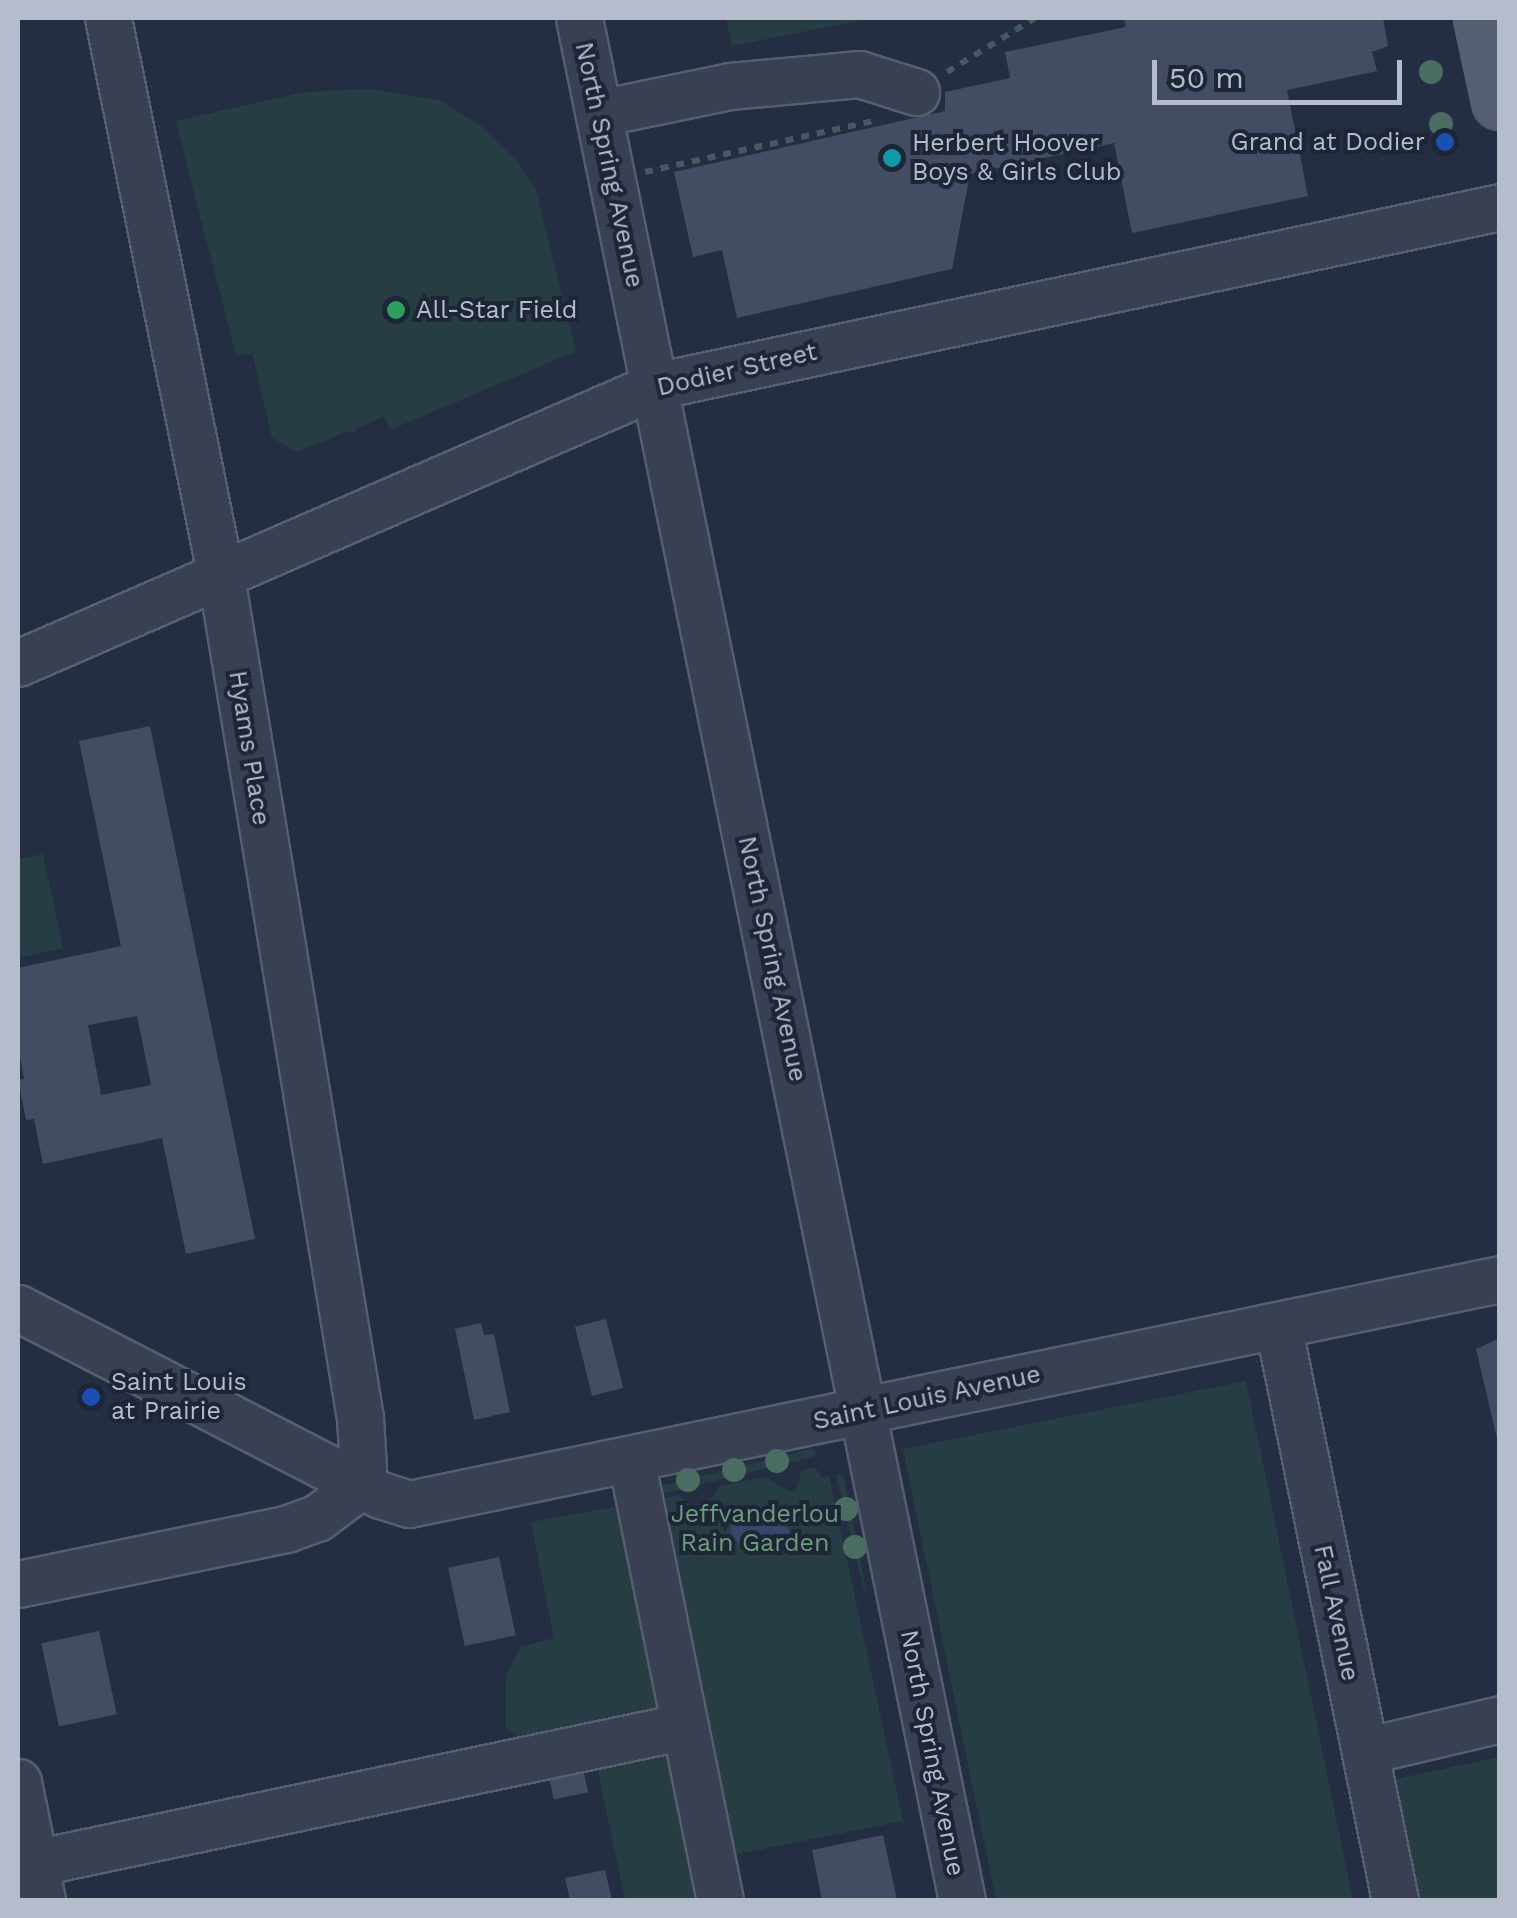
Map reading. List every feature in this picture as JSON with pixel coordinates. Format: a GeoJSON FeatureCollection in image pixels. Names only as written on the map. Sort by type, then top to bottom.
{"type":"FeatureCollection","features":[{"type":"Feature","properties":{"kind":"main road"},"geometry":{"type":"LineString","coordinates":[[1482,18],[1500,101]]}},
{"type":"Feature","properties":{"kind":"street","name":"Hyams Place"},"geometry":{"type":"LineString","coordinates":[[108,18],[221,577],[360,1418],[363,1468],[357,1482]]}},
{"type":"Feature","properties":{"kind":"street","name":"North Spring Avenue"},"geometry":{"type":"LineString","coordinates":[[579,18],[962,1900]]}},
{"type":"Feature","properties":{"kind":"street"},"geometry":{"type":"LineString","coordinates":[[598,113],[730,86],[859,74],[916,92]]}},
{"type":"Feature","properties":{"kind":"street","name":"Dodier Street"},"geometry":{"type":"LineString","coordinates":[[18,663],[655,386],[1500,208]]}},
{"type":"Feature","properties":{"kind":"street","name":"Saint Louis Avenue"},"geometry":{"type":"LineString","coordinates":[[18,1308],[395,1501],[425,1502],[1500,1279]]}},
{"type":"Feature","properties":{"kind":"street","name":"Fall Avenue"},"geometry":{"type":"LineString","coordinates":[[1278,1325],[1395,1900]]}},
{"type":"Feature","properties":{"kind":"street"},"geometry":{"type":"LineString","coordinates":[[631,1459],[720,1900]]}},
{"type":"Feature","properties":{"kind":"street"},"geometry":{"type":"LineString","coordinates":[[18,1584],[286,1529],[317,1518],[357,1482]]}},
{"type":"Feature","properties":{"kind":"street"},"geometry":{"type":"LineString","coordinates":[[1365,1751],[1500,1719]]}},
{"type":"Feature","properties":{"kind":"street"},"geometry":{"type":"LineString","coordinates":[[20,1804],[38,1882],[685,1726]]}},
{"type":"Feature","properties":{"kind":"path"},"geometry":{"type":"LineString","coordinates":[[640,173],[922,110],[916,92],[1035,18]]}},
{"type":"Feature","properties":{"kind":"green space"},"geometry":{"type":"Polygon","coordinates":[[[726,18],[873,18],[732,46],[726,18]]]}},
{"type":"Feature","properties":{"kind":"green space","name":"All-Star Field"},"geometry":{"type":"Polygon","coordinates":[[[371,89],[440,100],[481,126],[516,160],[536,190],[576,351],[390,430],[384,417],[356,428],[357,432],[345,432],[297,452],[272,438],[252,353],[236,356],[176,121],[305,92],[371,89]]]}},
{"type":"Feature","properties":{"kind":"green space"},"geometry":{"type":"Polygon","coordinates":[[[43,854],[63,948],[18,958],[18,859],[43,854]]]}},
{"type":"Feature","properties":{"kind":"green space"},"geometry":{"type":"Polygon","coordinates":[[[1246,1381],[1353,1900],[996,1900],[903,1449],[1246,1381]]]}},
{"type":"Feature","properties":{"kind":"green space"},"geometry":{"type":"Polygon","coordinates":[[[814,1448],[816,1456],[649,1497],[647,1490],[814,1448]]]}},
{"type":"Feature","properties":{"kind":"green space","name":"Jeffvanderlou Rain Garden"},"geometry":{"type":"Polygon","coordinates":[[[815,1467],[822,1478],[829,1476],[903,1821],[722,1857],[648,1500],[679,1495],[691,1506],[713,1497],[720,1486],[765,1477],[790,1492],[798,1487],[801,1471],[815,1467]]]}},
{"type":"Feature","properties":{"kind":"green space"},"geometry":{"type":"Polygon","coordinates":[[[843,1474],[866,1589],[864,1590],[836,1475],[843,1474]]]}},
{"type":"Feature","properties":{"kind":"green space"},"geometry":{"type":"Polygon","coordinates":[[[629,1504],[662,1713],[526,1744],[506,1728],[506,1675],[520,1647],[554,1638],[531,1522],[629,1504]]]}},
{"type":"Feature","properties":{"kind":"green space"},"geometry":{"type":"Polygon","coordinates":[[[667,1738],[707,1900],[625,1900],[594,1753],[667,1738]]]}},
{"type":"Feature","properties":{"kind":"green space"},"geometry":{"type":"Polygon","coordinates":[[[1499,1757],[1499,1900],[1417,1900],[1391,1780],[1499,1757]]]}},
{"type":"Feature","properties":{"kind":"water"},"geometry":{"type":"Polygon","coordinates":[[[770,1508],[789,1530],[788,1542],[777,1552],[740,1546],[731,1533],[730,1520],[739,1510],[770,1508]]]}},
{"type":"Feature","properties":{"kind":"building","name":"Herbert Hoover Boys & Girls Club"},"geometry":{"type":"Polygon","coordinates":[[[1124,18],[1383,18],[1388,46],[1372,52],[1377,71],[1287,90],[1308,196],[1132,233],[1114,143],[970,174],[952,269],[737,318],[722,250],[693,257],[674,172],[945,111],[945,92],[1010,78],[1005,52],[1126,27],[1124,18]]]}},
{"type":"Feature","properties":{"kind":"building"},"geometry":{"type":"Polygon","coordinates":[[[150,726],[255,1239],[186,1254],[162,1138],[43,1164],[34,1119],[26,1120],[18,1080],[24,1079],[18,1046],[18,968],[121,946],[79,741],[150,726]],[[137,1016],[88,1025],[101,1095],[151,1085],[137,1016]]]}},
{"type":"Feature","properties":{"kind":"building"},"geometry":{"type":"Polygon","coordinates":[[[606,1319],[623,1388],[592,1396],[575,1327],[606,1319]]]}},
{"type":"Feature","properties":{"kind":"building"},"geometry":{"type":"Polygon","coordinates":[[[481,1323],[484,1335],[494,1334],[510,1412],[474,1420],[455,1329],[481,1323]]]}},
{"type":"Feature","properties":{"kind":"building"},"geometry":{"type":"Polygon","coordinates":[[[1500,1338],[1500,1443],[1498,1443],[1476,1349],[1500,1338]]]}},
{"type":"Feature","properties":{"kind":"building"},"geometry":{"type":"Polygon","coordinates":[[[499,1557],[516,1635],[465,1646],[448,1568],[499,1557]]]}},
{"type":"Feature","properties":{"kind":"building"},"geometry":{"type":"Polygon","coordinates":[[[99,1631],[117,1714],[59,1726],[41,1643],[99,1631]]]}},
{"type":"Feature","properties":{"kind":"building"},"geometry":{"type":"Polygon","coordinates":[[[581,1759],[588,1792],[554,1800],[547,1766],[581,1759]]]}},
{"type":"Feature","properties":{"kind":"building"},"geometry":{"type":"Polygon","coordinates":[[[883,1835],[897,1900],[822,1900],[812,1850],[883,1835]]]}},
{"type":"Feature","properties":{"kind":"building"},"geometry":{"type":"Polygon","coordinates":[[[605,1870],[612,1900],[570,1900],[565,1878],[605,1870]]]}},
{"type":"Feature","properties":{"kind":"place","name":"Grand at Dodier"},"geometry":{"type":"Point","coordinates":[1445,142]}},
{"type":"Feature","properties":{"kind":"place","name":"Herbert Hoover Boys & Girls Club"},"geometry":{"type":"Point","coordinates":[892,158]}},
{"type":"Feature","properties":{"kind":"place","name":"All-Star Field"},"geometry":{"type":"Point","coordinates":[396,310]}},
{"type":"Feature","properties":{"kind":"place","name":"Saint Louis at Prairie"},"geometry":{"type":"Point","coordinates":[91,1397]}}]}
